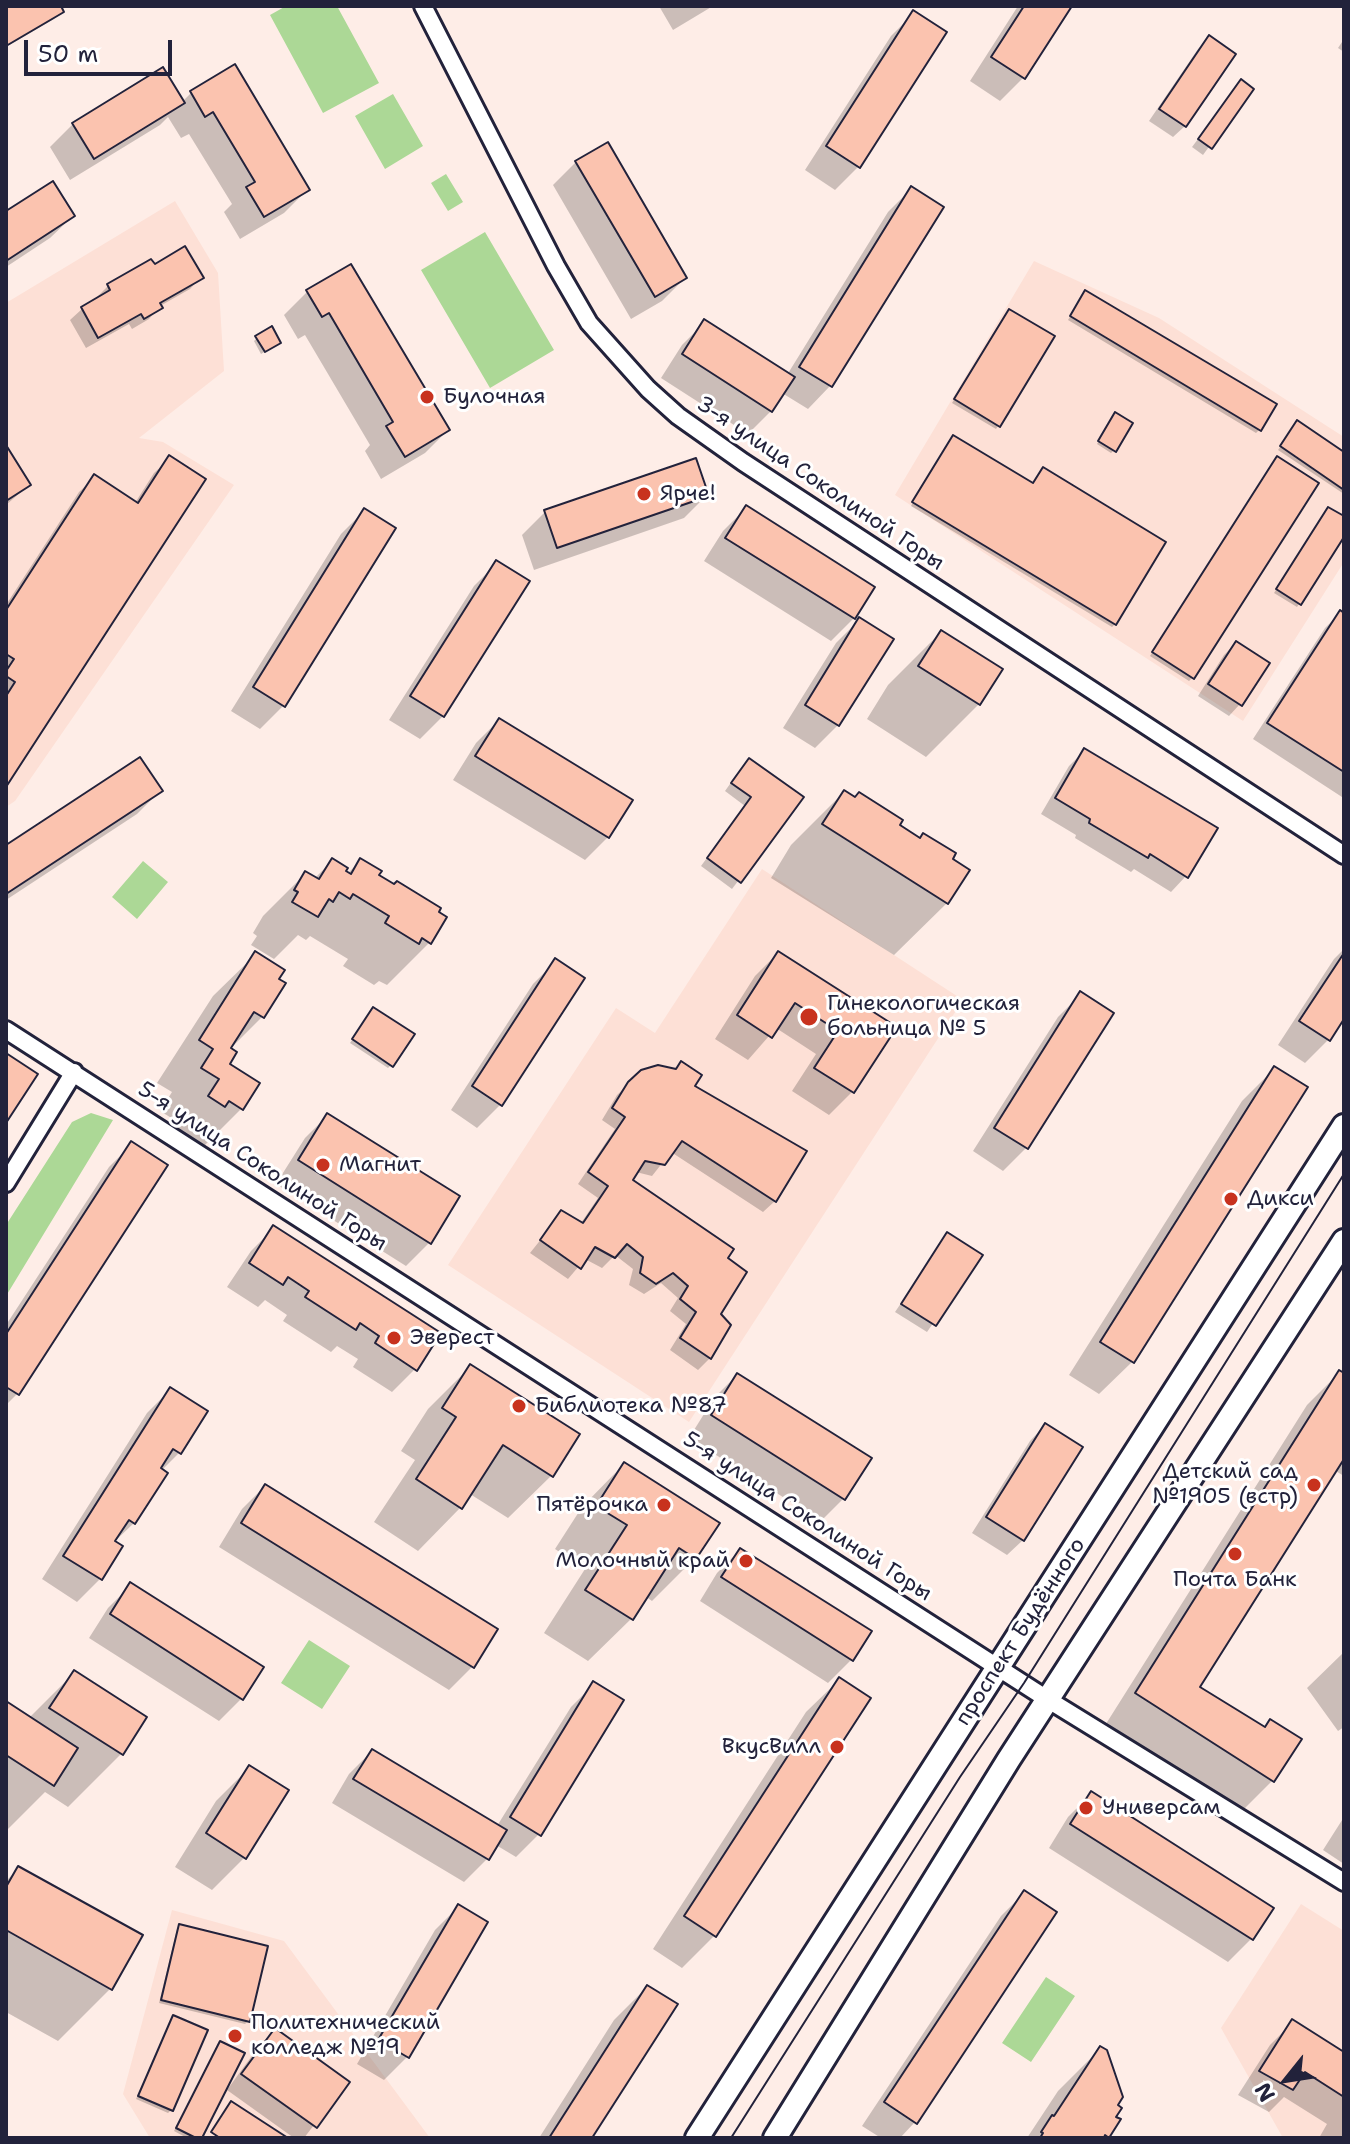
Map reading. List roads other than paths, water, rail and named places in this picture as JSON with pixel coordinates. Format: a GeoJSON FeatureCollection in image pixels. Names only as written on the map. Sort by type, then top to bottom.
{"type":"FeatureCollection","features":[{"type":"Feature","properties":{"kind":"main road","name":"проспект Будённого"},"geometry":{"type":"LineString","coordinates":[[697,2138],[1344,1126]]}},
{"type":"Feature","properties":{"kind":"main road"},"geometry":{"type":"LineString","coordinates":[[775,2138],[1047,1699],[1344,1241]]}},
{"type":"Feature","properties":{"kind":"street","name":"3-я улица Соколиной Горы"},"geometry":{"type":"LineString","coordinates":[[423,6],[548,252],[582,311],[648,389],[678,416],[743,462],[1344,855]]}},
{"type":"Feature","properties":{"kind":"street","name":"5-я улица Соколиной Горы"},"geometry":{"type":"LineString","coordinates":[[6,1030],[1047,1699],[1344,1882]]}},
{"type":"Feature","properties":{"kind":"street"},"geometry":{"type":"LineString","coordinates":[[6,1183],[74,1072]]}},
{"type":"Feature","properties":{"kind":"tram line"},"geometry":{"type":"LineString","coordinates":[[731,2138],[960,1777],[1024,1683],[1344,1174]]}},
{"type":"Feature","properties":{"kind":"place","name":"Булочная"},"geometry":{"type":"Point","coordinates":[427,397]}},
{"type":"Feature","properties":{"kind":"place","name":"Ярче!"},"geometry":{"type":"Point","coordinates":[644,494]}},
{"type":"Feature","properties":{"kind":"place","name":"Гинекологическая больница № 5"},"geometry":{"type":"Point","coordinates":[809,1017]}},
{"type":"Feature","properties":{"kind":"place","name":"Магнит"},"geometry":{"type":"Point","coordinates":[323,1165]}},
{"type":"Feature","properties":{"kind":"place","name":"Дикси"},"geometry":{"type":"Point","coordinates":[1231,1199]}},
{"type":"Feature","properties":{"kind":"place","name":"Эверест"},"geometry":{"type":"Point","coordinates":[394,1338]}},
{"type":"Feature","properties":{"kind":"place","name":"Библиотека №87"},"geometry":{"type":"Point","coordinates":[519,1406]}},
{"type":"Feature","properties":{"kind":"place","name":"Детский сад №1905 (встр)"},"geometry":{"type":"Point","coordinates":[1314,1485]}},
{"type":"Feature","properties":{"kind":"place","name":"Пятёрочка"},"geometry":{"type":"Point","coordinates":[664,1505]}},
{"type":"Feature","properties":{"kind":"place","name":"Почта Банк"},"geometry":{"type":"Point","coordinates":[1235,1554]}},
{"type":"Feature","properties":{"kind":"place","name":"Молочный край"},"geometry":{"type":"Point","coordinates":[746,1561]}},
{"type":"Feature","properties":{"kind":"place","name":"ВкусВилл"},"geometry":{"type":"Point","coordinates":[837,1747]}},
{"type":"Feature","properties":{"kind":"place","name":"Универсам"},"geometry":{"type":"Point","coordinates":[1086,1808]}},
{"type":"Feature","properties":{"kind":"place","name":"Политехнический колледж №19"},"geometry":{"type":"Point","coordinates":[235,2036]}}]}
